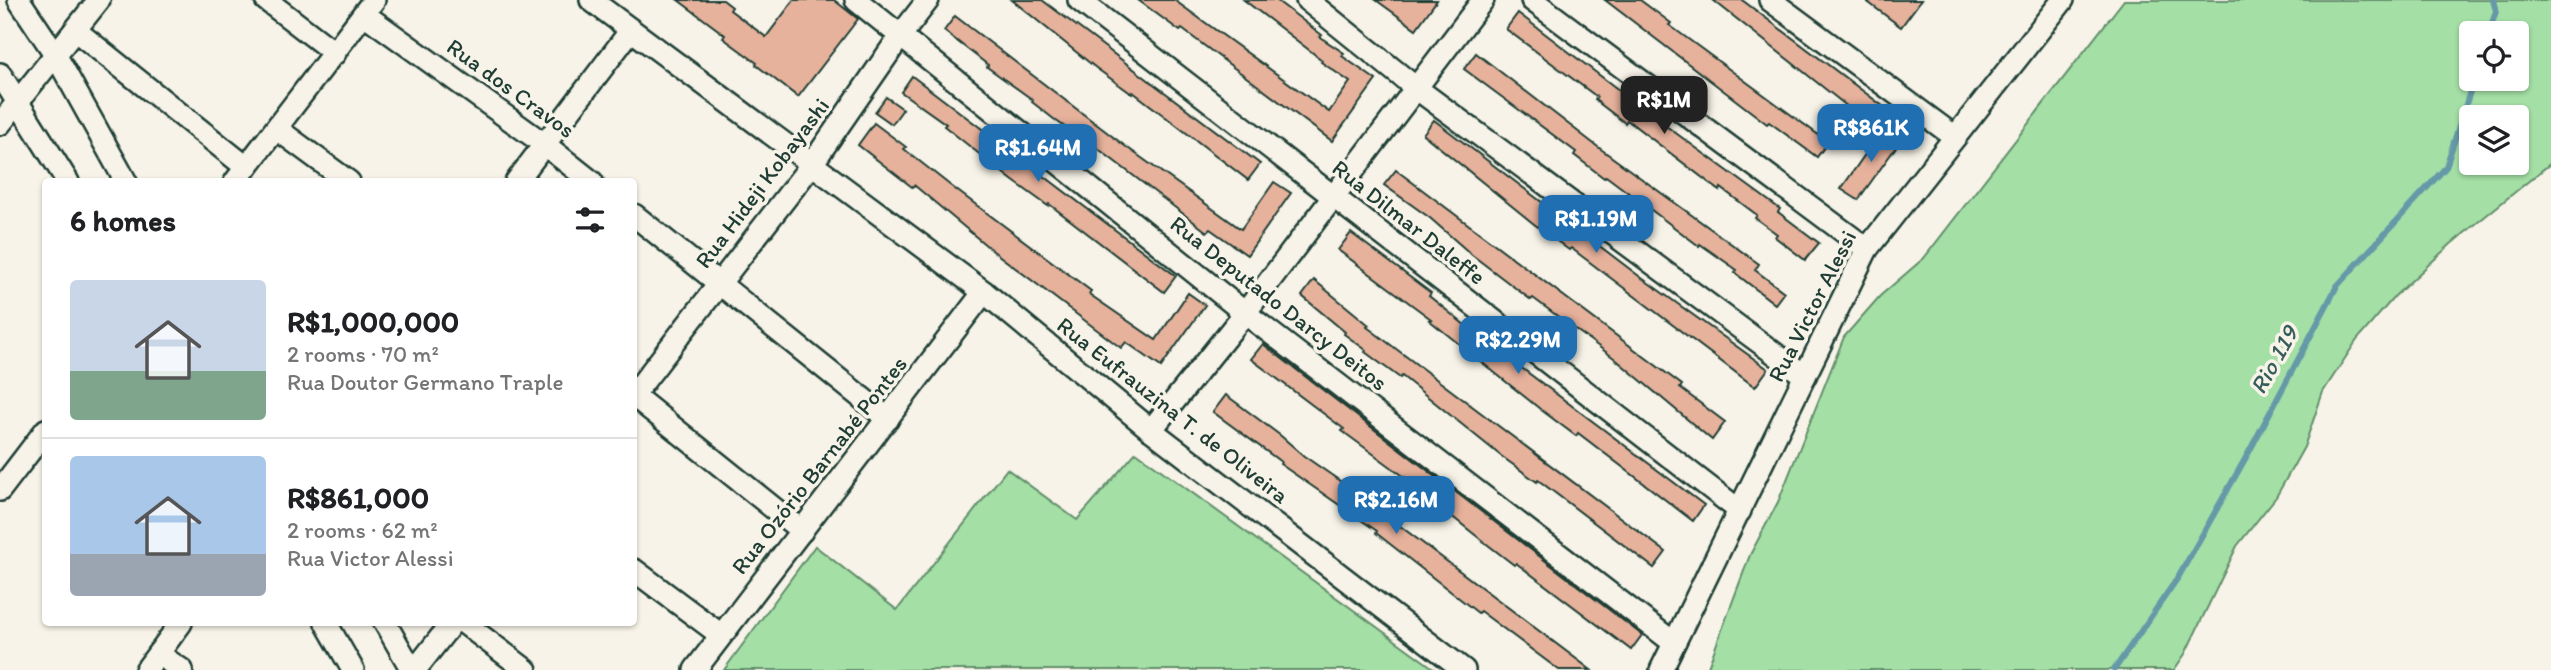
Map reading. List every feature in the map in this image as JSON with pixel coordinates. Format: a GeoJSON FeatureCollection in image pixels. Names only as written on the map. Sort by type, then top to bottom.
{"type":"FeatureCollection","features":[{"type":"Feature","properties":{"kind":"street"},"geometry":{"type":"LineString","coordinates":[[19,0],[55,54],[124,178]]}},
{"type":"Feature","properties":{"kind":"street"},"geometry":{"type":"LineString","coordinates":[[0,124],[99,0]]}},
{"type":"Feature","properties":{"kind":"street"},"geometry":{"type":"LineString","coordinates":[[266,0],[335,53]]}},
{"type":"Feature","properties":{"kind":"street","name":"Rua Eufrauzina T. de Oliveira"},"geometry":{"type":"LineString","coordinates":[[591,0],[984,292],[1152,430],[1464,670]]}},
{"type":"Feature","properties":{"kind":"street","name":"Rua Deputado Darcy Deitos"},"geometry":{"type":"LineString","coordinates":[[856,0],[1245,313],[1674,643]]}},
{"type":"Feature","properties":{"kind":"street","name":"Rua Hideji Kobayashi"},"geometry":{"type":"LineString","coordinates":[[637,391],[812,164],[928,0]]}},
{"type":"Feature","properties":{"kind":"street","name":"Rua Dilmar Daleffe"},"geometry":{"type":"LineString","coordinates":[[1079,0],[1740,511]]}},
{"type":"Feature","properties":{"kind":"street"},"geometry":{"type":"LineString","coordinates":[[1307,0],[1416,88],[1805,376]]}},
{"type":"Feature","properties":{"kind":"street"},"geometry":{"type":"LineString","coordinates":[[1152,430],[1245,313],[1332,195],[1483,0]]}},
{"type":"Feature","properties":{"kind":"street"},"geometry":{"type":"LineString","coordinates":[[1532,0],[1867,248]]}},
{"type":"Feature","properties":{"kind":"street"},"geometry":{"type":"LineString","coordinates":[[1770,0],[1955,137]]}},
{"type":"Feature","properties":{"kind":"street","name":"Rua Victor Alessi"},"geometry":{"type":"LineString","coordinates":[[1661,670],[1867,248],[2063,0]]}},
{"type":"Feature","properties":{"kind":"street"},"geometry":{"type":"LineString","coordinates":[[75,30],[240,175],[278,129],[369,7]]}},
{"type":"Feature","properties":{"kind":"street","name":"Rua dos Cravos"},"geometry":{"type":"LineString","coordinates":[[369,7],[587,178]]}},
{"type":"Feature","properties":{"kind":"street"},"geometry":{"type":"LineString","coordinates":[[519,178],[631,30]]}},
{"type":"Feature","properties":{"kind":"street"},"geometry":{"type":"LineString","coordinates":[[0,75],[66,178]]}},
{"type":"Feature","properties":{"kind":"street"},"geometry":{"type":"LineString","coordinates":[[278,129],[344,178]]}},
{"type":"Feature","properties":{"kind":"street"},"geometry":{"type":"LineString","coordinates":[[637,217],[888,419]]}},
{"type":"Feature","properties":{"kind":"street","name":"Rua Ozório Barnabé Pontes"},"geometry":{"type":"LineString","coordinates":[[695,670],[984,292]]}},
{"type":"Feature","properties":{"kind":"street"},"geometry":{"type":"LineString","coordinates":[[637,397],[802,531]]}},
{"type":"Feature","properties":{"kind":"street"},"geometry":{"type":"LineString","coordinates":[[0,490],[42,435]]}},
{"type":"Feature","properties":{"kind":"street"},"geometry":{"type":"LineString","coordinates":[[637,572],[721,635]]}},
{"type":"Feature","properties":{"kind":"street"},"geometry":{"type":"LineString","coordinates":[[179,626],[152,662],[181,670]]}},
{"type":"Feature","properties":{"kind":"street"},"geometry":{"type":"LineString","coordinates":[[328,626],[353,670]]}},
{"type":"Feature","properties":{"kind":"street"},"geometry":{"type":"LineString","coordinates":[[387,626],[414,670],[450,626]]}},
{"type":"Feature","properties":{"kind":"street"},"geometry":{"type":"LineString","coordinates":[[468,626],[526,670]]}},
{"type":"Feature","properties":{"kind":"green space"},"geometry":{"type":"Polygon","coordinates":[[[2124,0],[2551,0],[2551,163],[2451,244],[2395,296],[2357,340],[2323,392],[2304,447],[2276,497],[2237,546],[2185,654],[2174,670],[1707,670],[1750,555],[1778,502],[1844,337],[1880,296],[1924,258],[2124,0]]]}},
{"type":"Feature","properties":{"kind":"green space"},"geometry":{"type":"Polygon","coordinates":[[[1136,452],[1436,670],[724,670],[815,546],[897,610],[1007,469],[1077,520],[1136,452]]]}},
{"type":"Feature","properties":{"kind":"building"},"geometry":{"type":"Polygon","coordinates":[[[678,0],[723,0],[732,7],[730,10],[766,37],[794,0],[834,0],[858,19],[798,97],[723,38],[725,35],[678,0]]]}},
{"type":"Feature","properties":{"kind":"building"},"geometry":{"type":"Polygon","coordinates":[[[1012,0],[1042,0],[1260,164],[1248,180],[1133,92],[1132,94],[1096,68],[1012,0]]]}},
{"type":"Feature","properties":{"kind":"building"},"geometry":{"type":"Polygon","coordinates":[[[1138,0],[1174,0],[1329,112],[1350,82],[1244,0],[1276,0],[1322,35],[1320,37],[1344,53],[1342,56],[1376,80],[1332,141],[1182,29],[1180,31],[1138,0]]]}},
{"type":"Feature","properties":{"kind":"building"},"geometry":{"type":"Polygon","coordinates":[[[1376,0],[1437,0],[1416,29],[1376,0]]]}},
{"type":"Feature","properties":{"kind":"building"},"geometry":{"type":"Polygon","coordinates":[[[1605,0],[1640,0],[1671,23],[1669,25],[1828,142],[1817,157],[1769,122],[1767,124],[1605,0]]]}},
{"type":"Feature","properties":{"kind":"building"},"geometry":{"type":"Polygon","coordinates":[[[1713,0],[1742,0],[1888,110],[1877,125],[1855,109],[1853,111],[1713,0]]]}},
{"type":"Feature","properties":{"kind":"building"},"geometry":{"type":"Polygon","coordinates":[[[1865,0],[1921,0],[1901,27],[1865,0]]]}},
{"type":"Feature","properties":{"kind":"building"},"geometry":{"type":"Polygon","coordinates":[[[1518,13],[1780,209],[1778,212],[1819,243],[1805,260],[1775,237],[1777,234],[1755,218],[1757,215],[1721,188],[1720,191],[1627,120],[1625,123],[1595,100],[1597,97],[1506,29],[1518,13]]]}},
{"type":"Feature","properties":{"kind":"building"},"geometry":{"type":"Polygon","coordinates":[[[955,16],[1125,146],[1241,229],[1274,182],[1291,193],[1247,255],[1210,229],[1207,232],[987,67],[988,65],[944,31],[955,16]]]}},
{"type":"Feature","properties":{"kind":"building"},"geometry":{"type":"Polygon","coordinates":[[[1476,53],[1598,147],[1759,264],[1755,270],[1784,292],[1775,304],[1735,273],[1737,270],[1700,244],[1699,246],[1606,176],[1604,178],[1574,155],[1576,152],[1464,69],[1476,53]]]}},
{"type":"Feature","properties":{"kind":"building"},"geometry":{"type":"Polygon","coordinates":[[[912,76],[1176,276],[1164,292],[1049,204],[1048,206],[1012,180],[944,126],[946,124],[901,92],[912,76]]]}},
{"type":"Feature","properties":{"kind":"building"},"geometry":{"type":"Polygon","coordinates":[[[886,97],[903,109],[892,124],[875,112],[886,97]]]}},
{"type":"Feature","properties":{"kind":"building"},"geometry":{"type":"Polygon","coordinates":[[[1434,120],[1639,276],[1768,369],[1755,387],[1571,248],[1569,250],[1534,224],[1423,134],[1434,120]]]}},
{"type":"Feature","properties":{"kind":"building"},"geometry":{"type":"Polygon","coordinates":[[[874,123],[951,186],[1091,291],[1089,294],[1156,340],[1188,293],[1205,305],[1161,367],[1126,342],[1121,348],[993,251],[914,185],[912,187],[858,145],[874,123]]]}},
{"type":"Feature","properties":{"kind":"building"},"geometry":{"type":"Polygon","coordinates":[[[1884,127],[1901,140],[1858,200],[1841,189],[1884,127]]]}},
{"type":"Feature","properties":{"kind":"building"},"geometry":{"type":"Polygon","coordinates":[[[1396,170],[1682,385],[1680,388],[1725,422],[1712,440],[1614,358],[1533,298],[1531,300],[1472,255],[1430,218],[1384,185],[1396,170]]]}},
{"type":"Feature","properties":{"kind":"building"},"geometry":{"type":"Polygon","coordinates":[[[1351,233],[1431,293],[1429,296],[1471,330],[1704,505],[1693,521],[1578,433],[1576,436],[1540,409],[1429,320],[1431,319],[1338,250],[1351,233]]]}},
{"type":"Feature","properties":{"kind":"building"},"geometry":{"type":"Polygon","coordinates":[[[1314,280],[1369,325],[1367,327],[1666,552],[1654,568],[1538,480],[1537,482],[1501,456],[1402,376],[1400,378],[1365,352],[1366,350],[1302,296],[1314,280]]]}},
{"type":"Feature","properties":{"kind":"building"},"geometry":{"type":"Polygon","coordinates":[[[1263,344],[1642,635],[1631,650],[1516,563],[1514,565],[1411,484],[1413,483],[1251,359],[1263,344]]]}},
{"type":"Feature","properties":{"kind":"building"},"geometry":{"type":"Polygon","coordinates":[[[1226,395],[1591,670],[1559,670],[1480,611],[1478,613],[1376,533],[1377,531],[1280,464],[1281,462],[1213,412],[1226,395]]]}},
{"type":"Feature","properties":{"kind":"waterway","name":"Rio 119"},"geometry":{"type":"LineString","coordinates":[[2493,0],[2496,11],[2493,21]]}},
{"type":"Feature","properties":{"kind":"waterway","name":"Rio 119"},"geometry":{"type":"LineString","coordinates":[[2114,670],[2179,576],[2249,452],[2337,286],[2446,167],[2470,91]]}}]}
